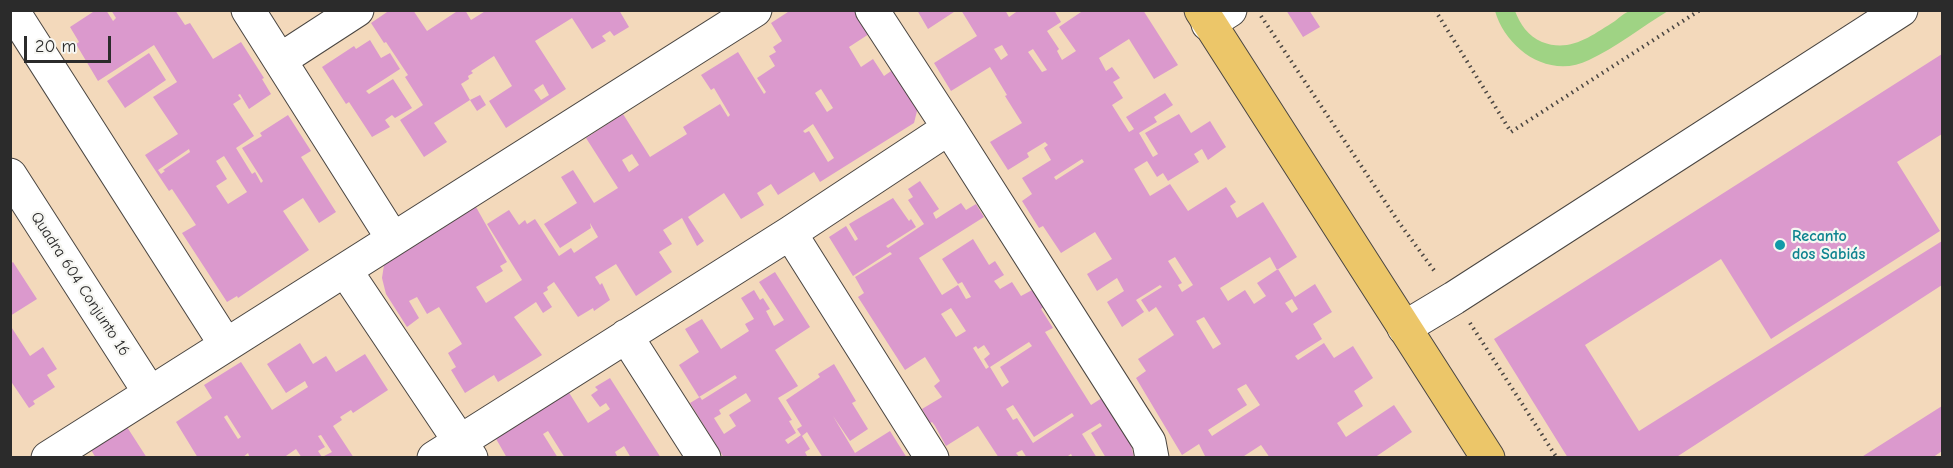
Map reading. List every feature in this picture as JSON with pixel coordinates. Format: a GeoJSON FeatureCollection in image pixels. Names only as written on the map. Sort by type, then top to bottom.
{"type":"FeatureCollection","features":[{"type":"Feature","properties":{"kind":"main road"},"geometry":{"type":"LineString","coordinates":[[1213,15],[1404,328],[1488,458]]}},
{"type":"Feature","properties":{"kind":"street"},"geometry":{"type":"LineString","coordinates":[[12,10],[226,345]]}},
{"type":"Feature","properties":{"kind":"street"},"geometry":{"type":"LineString","coordinates":[[248,10],[393,239]]}},
{"type":"Feature","properties":{"kind":"street"},"geometry":{"type":"LineString","coordinates":[[280,60],[357,10]]}},
{"type":"Feature","properties":{"kind":"street"},"geometry":{"type":"LineString","coordinates":[[48,458],[755,10]]}},
{"type":"Feature","properties":{"kind":"street"},"geometry":{"type":"LineString","coordinates":[[872,10],[950,128],[1149,442],[1152,458]]}},
{"type":"Feature","properties":{"kind":"street"},"geometry":{"type":"LineString","coordinates":[[1404,328],[1901,10]]}},
{"type":"Feature","properties":{"kind":"street"},"geometry":{"type":"LineString","coordinates":[[345,270],[455,452],[626,336],[790,233],[950,128]]}},
{"type":"Feature","properties":{"kind":"street","name":"Quadra 604 Conjunto 16"},"geometry":{"type":"LineString","coordinates":[[10,175],[23,221],[150,393]]}},
{"type":"Feature","properties":{"kind":"street"},"geometry":{"type":"LineString","coordinates":[[790,233],[932,458]]}},
{"type":"Feature","properties":{"kind":"street"},"geometry":{"type":"LineString","coordinates":[[626,336],[704,458]]}},
{"type":"Feature","properties":{"kind":"path"},"geometry":{"type":"LineString","coordinates":[[1257,10],[1400,224],[1454,298],[1557,458]]}},
{"type":"Feature","properties":{"kind":"path"},"geometry":{"type":"LineString","coordinates":[[1435,10],[1510,132],[1700,10]]}},
{"type":"Feature","properties":{"kind":"green space"},"geometry":{"type":"Polygon","coordinates":[[[1635,10],[1668,11],[1599,55],[1574,65],[1559,66],[1531,57],[1519,48],[1509,38],[1495,11],[1515,11],[1522,25],[1533,36],[1542,42],[1562,45],[1589,37],[1622,15],[1635,10]]]}},
{"type":"Feature","properties":{"kind":"building"},"geometry":{"type":"Polygon","coordinates":[[[96,10],[106,10],[113,21],[116,18],[111,10],[175,10],[185,25],[190,23],[213,59],[241,42],[264,78],[262,79],[271,94],[249,109],[240,94],[238,95],[241,99],[233,104],[254,136],[236,148],[252,174],[255,172],[261,183],[263,181],[242,148],[262,136],[260,133],[288,115],[311,151],[301,157],[336,212],[319,223],[303,198],[283,211],[309,250],[238,298],[237,296],[227,302],[182,233],[196,225],[172,189],[169,191],[145,155],[178,134],[153,97],[177,82],[154,45],[98,81],[76,44],[79,42],[70,27],[96,10]],[[189,149],[158,170],[161,174],[165,171],[163,170],[190,152],[189,149]],[[224,156],[216,161],[227,179],[216,186],[228,204],[247,192],[224,156]]]}},
{"type":"Feature","properties":{"kind":"building"},"geometry":{"type":"Polygon","coordinates":[[[390,10],[413,10],[427,31],[459,10],[465,10],[471,20],[487,10],[619,10],[629,27],[614,36],[610,31],[602,36],[606,41],[592,49],[572,18],[535,41],[566,89],[506,128],[489,101],[512,86],[494,56],[471,71],[473,73],[468,76],[469,79],[461,84],[470,100],[434,123],[447,142],[424,157],[400,120],[423,105],[405,77],[408,75],[371,23],[390,10]],[[543,84],[534,90],[541,100],[549,95],[543,84]]]}},
{"type":"Feature","properties":{"kind":"building"},"geometry":{"type":"Polygon","coordinates":[[[791,10],[854,10],[869,34],[849,47],[861,67],[873,59],[884,76],[894,69],[919,110],[914,123],[820,182],[814,172],[778,195],[771,184],[757,193],[764,205],[741,219],[724,193],[688,217],[704,241],[697,246],[682,218],[663,230],[672,244],[659,252],[672,272],[636,296],[616,264],[595,277],[600,285],[602,283],[610,300],[594,311],[593,308],[578,317],[554,282],[543,293],[552,307],[543,313],[536,302],[514,317],[542,355],[498,382],[494,375],[465,393],[451,370],[456,367],[448,353],[462,344],[439,307],[427,314],[417,297],[409,301],[419,318],[407,327],[386,294],[382,278],[384,265],[476,207],[507,262],[500,266],[503,271],[476,287],[486,303],[522,280],[487,224],[509,210],[519,225],[525,220],[527,224],[535,219],[559,256],[571,248],[574,253],[598,237],[590,223],[591,228],[560,248],[544,224],[577,203],[561,177],[573,170],[594,203],[618,188],[586,138],[623,114],[650,157],[687,134],[683,127],[720,104],[728,117],[730,115],[714,88],[711,90],[701,75],[738,52],[764,94],[766,92],[757,78],[775,66],[769,56],[776,52],[773,47],[782,41],[771,23],[791,10]],[[821,89],[815,93],[827,112],[833,108],[821,89]],[[813,124],[803,131],[805,133],[809,131],[828,162],[834,158],[813,124]],[[632,154],[622,160],[629,172],[639,165],[632,154]]]}},
{"type":"Feature","properties":{"kind":"building"},"geometry":{"type":"Polygon","coordinates":[[[917,10],[957,10],[928,29],[917,10]]]}},
{"type":"Feature","properties":{"kind":"building"},"geometry":{"type":"Polygon","coordinates":[[[961,10],[1005,10],[1009,17],[1019,10],[1054,10],[1061,22],[1047,31],[1059,49],[1057,51],[1062,60],[1076,51],[1059,27],[1084,10],[1143,10],[1178,65],[1154,79],[1129,39],[1099,58],[1106,71],[1112,67],[1120,78],[1113,82],[1123,98],[1112,105],[1129,132],[1134,129],[1126,117],[1165,93],[1173,105],[1154,117],[1157,122],[1139,133],[1153,157],[1158,154],[1145,133],[1179,114],[1191,133],[1210,121],[1226,147],[1208,160],[1202,149],[1194,154],[1199,162],[1168,181],[1163,173],[1157,177],[1147,161],[1134,169],[1150,196],[1170,184],[1188,211],[1226,187],[1236,202],[1230,206],[1237,218],[1263,202],[1297,257],[1278,269],[1295,297],[1315,284],[1332,312],[1313,324],[1322,339],[1295,356],[1298,360],[1324,343],[1334,358],[1353,346],[1373,378],[1354,391],[1363,406],[1337,423],[1346,437],[1394,405],[1412,432],[1374,458],[1270,458],[1261,445],[1241,458],[1206,458],[1199,444],[1182,455],[1136,378],[1146,371],[1138,359],[1174,335],[1156,307],[1149,312],[1141,300],[1162,287],[1160,285],[1136,300],[1144,312],[1122,327],[1107,302],[1124,291],[1117,278],[1097,291],[1087,274],[1112,259],[1095,232],[1061,253],[1043,226],[1039,228],[1022,201],[1032,194],[1022,178],[1051,160],[1044,148],[1048,145],[1045,142],[1027,153],[1029,157],[1008,170],[990,142],[1022,123],[990,67],[951,91],[934,63],[977,36],[961,10]],[[1002,45],[994,49],[1001,60],[1008,55],[1002,45]],[[1033,49],[1028,52],[1042,72],[1047,70],[1033,49]],[[1082,159],[1054,177],[1056,180],[1084,162],[1082,159]],[[1175,257],[1168,261],[1182,283],[1178,285],[1182,292],[1193,285],[1175,257]],[[1270,257],[1220,288],[1228,301],[1245,290],[1254,304],[1266,296],[1257,283],[1277,270],[1270,257]],[[1292,299],[1285,303],[1292,313],[1298,309],[1292,299]],[[1204,317],[1196,321],[1213,349],[1221,344],[1204,317]],[[1246,384],[1237,389],[1247,405],[1208,430],[1212,436],[1260,405],[1246,384]]]}},
{"type":"Feature","properties":{"kind":"building"},"geometry":{"type":"Polygon","coordinates":[[[1286,10],[1309,10],[1320,27],[1303,37],[1286,10]]]}},
{"type":"Feature","properties":{"kind":"building"},"geometry":{"type":"Polygon","coordinates":[[[370,40],[381,58],[390,53],[400,69],[366,91],[369,94],[393,79],[412,108],[395,118],[392,115],[385,120],[390,127],[372,137],[349,102],[346,104],[322,67],[354,46],[356,49],[370,40]]]}},
{"type":"Feature","properties":{"kind":"building"},"geometry":{"type":"Polygon","coordinates":[[[149,53],[166,80],[125,108],[107,81],[149,53]]]}},
{"type":"Feature","properties":{"kind":"building","name":"Recanto dos Sabiás"},"geometry":{"type":"Polygon","coordinates":[[[1942,54],[1942,134],[1897,162],[1940,231],[1771,339],[1721,259],[1585,345],[1639,431],[1942,241],[1942,285],[1675,458],[1568,458],[1494,339],[1942,54]]]}},
{"type":"Feature","properties":{"kind":"building"},"geometry":{"type":"Polygon","coordinates":[[[480,95],[486,105],[477,111],[470,100],[480,95]]]}},
{"type":"Feature","properties":{"kind":"building"},"geometry":{"type":"Polygon","coordinates":[[[920,181],[939,209],[933,213],[936,219],[961,203],[966,210],[976,204],[984,217],[919,258],[942,295],[958,285],[966,299],[971,297],[962,282],[958,284],[942,259],[973,239],[989,265],[995,261],[1004,275],[994,281],[1000,289],[1012,282],[1021,296],[1034,289],[1045,306],[1041,309],[1053,328],[1045,332],[1091,405],[1102,398],[1131,445],[1134,458],[1106,458],[1091,433],[1102,426],[1100,423],[1082,434],[1097,458],[1073,458],[1071,454],[1065,458],[1027,458],[1022,450],[1016,453],[1020,458],[999,458],[978,426],[946,446],[922,409],[942,397],[934,386],[940,381],[925,357],[905,370],[858,297],[864,293],[855,277],[892,254],[890,252],[853,276],[829,237],[846,226],[855,241],[858,239],[849,224],[893,198],[916,227],[886,246],[888,248],[924,224],[908,200],[913,197],[908,189],[920,181]],[[951,308],[941,314],[956,337],[966,331],[951,308]],[[1029,342],[990,367],[1002,387],[1009,382],[1000,367],[1032,346],[1029,342]],[[984,345],[978,349],[976,346],[973,348],[986,369],[989,367],[984,359],[990,354],[984,345]],[[1013,405],[1006,409],[1013,420],[1017,418],[1033,443],[1074,416],[1072,413],[1034,437],[1013,405]]]}},
{"type":"Feature","properties":{"kind":"building"},"geometry":{"type":"Polygon","coordinates":[[[13,262],[37,299],[10,316],[10,264],[13,262]]]}},
{"type":"Feature","properties":{"kind":"building"},"geometry":{"type":"Polygon","coordinates":[[[775,272],[810,327],[775,350],[798,386],[778,398],[792,420],[789,421],[796,433],[785,440],[788,444],[801,435],[797,429],[802,426],[786,400],[820,377],[818,374],[834,364],[856,401],[852,403],[868,429],[850,441],[833,416],[855,453],[890,431],[907,458],[884,458],[883,456],[880,458],[823,458],[807,432],[802,436],[810,449],[805,452],[808,458],[724,458],[690,403],[700,397],[702,400],[737,378],[735,375],[699,397],[679,365],[699,352],[685,329],[702,319],[721,349],[749,331],[745,324],[754,319],[741,298],[754,290],[760,300],[763,298],[770,309],[766,311],[774,326],[784,320],[759,282],[775,272]],[[746,393],[719,410],[721,414],[714,418],[724,434],[736,426],[729,415],[751,401],[746,393]]]}},
{"type":"Feature","properties":{"kind":"building"},"geometry":{"type":"Polygon","coordinates":[[[10,325],[30,356],[43,347],[57,369],[47,375],[55,387],[33,401],[35,404],[29,408],[10,380],[10,325]]]}},
{"type":"Feature","properties":{"kind":"building"},"geometry":{"type":"Polygon","coordinates":[[[300,343],[313,364],[326,356],[336,372],[365,354],[388,390],[353,413],[351,410],[340,417],[342,420],[333,426],[354,458],[302,458],[296,449],[283,458],[250,458],[248,453],[242,458],[198,458],[176,422],[212,398],[204,385],[241,362],[272,410],[308,387],[305,381],[286,393],[267,364],[300,343]],[[227,415],[224,417],[238,439],[241,437],[227,415]],[[321,435],[318,436],[325,447],[318,451],[322,457],[332,452],[321,435]]]}},
{"type":"Feature","properties":{"kind":"building"},"geometry":{"type":"Polygon","coordinates":[[[610,378],[661,458],[631,458],[624,446],[615,452],[618,458],[565,458],[548,431],[543,434],[558,458],[507,458],[495,437],[568,391],[588,423],[610,409],[606,403],[600,407],[591,395],[598,390],[595,387],[610,378]]]}},
{"type":"Feature","properties":{"kind":"building"},"geometry":{"type":"Polygon","coordinates":[[[1942,406],[1942,451],[1932,458],[1860,458],[1942,406]]]}},
{"type":"Feature","properties":{"kind":"building"},"geometry":{"type":"Polygon","coordinates":[[[127,427],[147,458],[96,458],[91,450],[127,427]]]}},
{"type":"Feature","properties":{"kind":"place","name":"Recanto dos Sabiás"},"geometry":{"type":"Point","coordinates":[1780,245]}}]}
